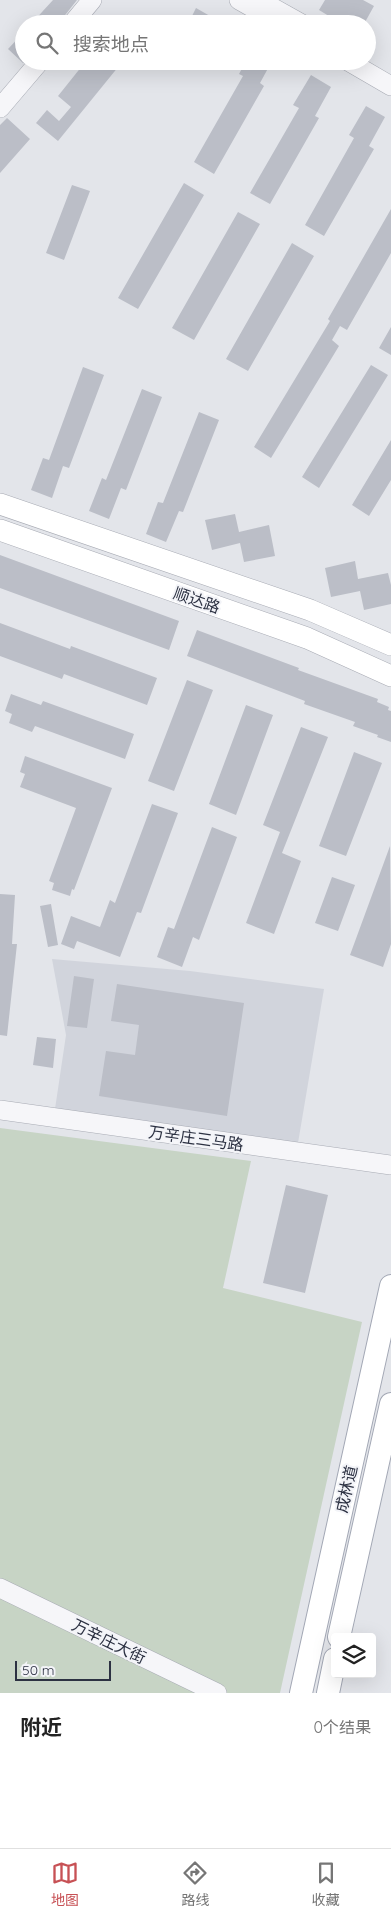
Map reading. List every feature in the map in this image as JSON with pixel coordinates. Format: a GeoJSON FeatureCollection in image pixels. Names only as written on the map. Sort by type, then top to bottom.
{"type":"FeatureCollection","features":[{"type":"Feature","properties":{"kind":"main road","name":"顺达路"},"geometry":{"type":"LineString","coordinates":[[0,504],[310,610],[391,645]]}},
{"type":"Feature","properties":{"kind":"main road","name":"顺达路"},"geometry":{"type":"LineString","coordinates":[[0,530],[307,638],[391,676]]}},
{"type":"Feature","properties":{"kind":"main road","name":"成林道"},"geometry":{"type":"LineString","coordinates":[[301,1693],[391,1286]]}},
{"type":"Feature","properties":{"kind":"main road","name":"成林道"},"geometry":{"type":"LineString","coordinates":[[341,1633],[391,1404]]}},
{"type":"Feature","properties":{"kind":"main road"},"geometry":{"type":"LineString","coordinates":[[328,1693],[331,1678]]}},
{"type":"Feature","properties":{"kind":"street"},"geometry":{"type":"LineString","coordinates":[[80,15],[92,0]]}},
{"type":"Feature","properties":{"kind":"street"},"geometry":{"type":"LineString","coordinates":[[239,0],[265,15]]}},
{"type":"Feature","properties":{"kind":"street"},"geometry":{"type":"LineString","coordinates":[[260,0],[286,15]]}},
{"type":"Feature","properties":{"kind":"street"},"geometry":{"type":"LineString","coordinates":[[376,66],[391,74]]}},
{"type":"Feature","properties":{"kind":"street"},"geometry":{"type":"LineString","coordinates":[[0,108],[32,70]]}},
{"type":"Feature","properties":{"kind":"street"},"geometry":{"type":"LineString","coordinates":[[363,70],[391,86]]}},
{"type":"Feature","properties":{"kind":"street","name":"万辛庄三马路"},"geometry":{"type":"LineString","coordinates":[[0,1110],[391,1165]]}},
{"type":"Feature","properties":{"kind":"street","name":"万辛庄大街"},"geometry":{"type":"LineString","coordinates":[[0,1588],[217,1693]]}},
{"type":"Feature","properties":{"kind":"shaded area"},"geometry":{"type":"Polygon","coordinates":[[[52,959],[190,971],[324,989],[298,1143],[55,1109],[66,1035],[52,959]]]}},
{"type":"Feature","properties":{"kind":"green space"},"geometry":{"type":"Polygon","coordinates":[[[0,1128],[251,1161],[223,1288],[362,1322],[280,1693],[0,1693],[0,1128]]]}},
{"type":"Feature","properties":{"kind":"building"},"geometry":{"type":"Polygon","coordinates":[[[53,0],[77,0],[65,15],[39,15],[53,0]]]}},
{"type":"Feature","properties":{"kind":"building"},"geometry":{"type":"Polygon","coordinates":[[[325,0],[363,0],[374,6],[369,15],[327,15],[319,10],[325,0]]]}},
{"type":"Feature","properties":{"kind":"building"},"geometry":{"type":"Polygon","coordinates":[[[196,8],[208,15],[192,15],[196,8]]]}},
{"type":"Feature","properties":{"kind":"building"},"geometry":{"type":"Polygon","coordinates":[[[15,42],[15,56],[8,49],[15,42]]]}},
{"type":"Feature","properties":{"kind":"building"},"geometry":{"type":"Polygon","coordinates":[[[79,70],[116,70],[58,141],[36,123],[47,110],[59,121],[71,107],[58,96],[79,70]]]}},
{"type":"Feature","properties":{"kind":"building"},"geometry":{"type":"Polygon","coordinates":[[[241,70],[267,70],[260,83],[264,86],[214,174],[194,162],[243,76],[239,74],[241,70]]]}},
{"type":"Feature","properties":{"kind":"building"},"geometry":{"type":"Polygon","coordinates":[[[311,75],[331,87],[315,116],[319,118],[270,204],[250,193],[299,108],[293,105],[311,75]]]}},
{"type":"Feature","properties":{"kind":"building"},"geometry":{"type":"Polygon","coordinates":[[[366,106],[385,117],[369,146],[374,149],[324,236],[305,225],[354,138],[349,135],[366,106]]]}},
{"type":"Feature","properties":{"kind":"building"},"geometry":{"type":"Polygon","coordinates":[[[7,118],[30,139],[0,173],[0,125],[7,118]]]}},
{"type":"Feature","properties":{"kind":"building"},"geometry":{"type":"Polygon","coordinates":[[[184,183],[204,195],[138,309],[118,298],[184,183]]]}},
{"type":"Feature","properties":{"kind":"building"},"geometry":{"type":"Polygon","coordinates":[[[72,185],[90,191],[64,260],[46,253],[72,185]]]}},
{"type":"Feature","properties":{"kind":"building"},"geometry":{"type":"Polygon","coordinates":[[[391,209],[391,253],[347,330],[340,326],[332,340],[339,346],[271,458],[254,447],[330,321],[328,319],[391,209]]]}},
{"type":"Feature","properties":{"kind":"building"},"geometry":{"type":"Polygon","coordinates":[[[238,212],[260,224],[194,340],[172,328],[238,212]]]}},
{"type":"Feature","properties":{"kind":"building"},"geometry":{"type":"Polygon","coordinates":[[[292,243],[314,256],[248,371],[226,359],[292,243]]]}},
{"type":"Feature","properties":{"kind":"building"},"geometry":{"type":"Polygon","coordinates":[[[391,327],[391,355],[379,348],[391,327]]]}},
{"type":"Feature","properties":{"kind":"building"},"geometry":{"type":"Polygon","coordinates":[[[371,365],[388,375],[319,488],[302,477],[371,365]]]}},
{"type":"Feature","properties":{"kind":"building"},"geometry":{"type":"Polygon","coordinates":[[[83,367],[104,375],[69,468],[63,466],[52,498],[31,490],[43,458],[49,460],[83,367]]]}},
{"type":"Feature","properties":{"kind":"building"},"geometry":{"type":"Polygon","coordinates":[[[142,389],[162,397],[126,490],[121,488],[109,519],[89,511],[102,478],[106,480],[142,389]]]}},
{"type":"Feature","properties":{"kind":"building"},"geometry":{"type":"Polygon","coordinates":[[[199,412],[219,420],[183,512],[179,511],[166,542],[146,534],[158,502],[163,503],[199,412]]]}},
{"type":"Feature","properties":{"kind":"building"},"geometry":{"type":"Polygon","coordinates":[[[391,440],[391,480],[369,516],[352,505],[391,440]]]}},
{"type":"Feature","properties":{"kind":"building"},"geometry":{"type":"Polygon","coordinates":[[[235,514],[239,532],[269,525],[275,556],[244,562],[240,543],[212,550],[205,520],[235,514]]]}},
{"type":"Feature","properties":{"kind":"building"},"geometry":{"type":"Polygon","coordinates":[[[0,555],[179,621],[169,650],[0,588],[0,555]]]}},
{"type":"Feature","properties":{"kind":"building"},"geometry":{"type":"Polygon","coordinates":[[[355,561],[358,579],[388,573],[391,585],[391,604],[364,610],[360,591],[331,597],[325,568],[355,561]]]}},
{"type":"Feature","properties":{"kind":"building"},"geometry":{"type":"Polygon","coordinates":[[[0,623],[70,649],[71,646],[157,678],[147,705],[64,674],[62,679],[0,656],[0,623]]]}},
{"type":"Feature","properties":{"kind":"building"},"geometry":{"type":"Polygon","coordinates":[[[197,630],[378,699],[377,702],[389,707],[388,710],[391,711],[391,742],[353,726],[355,722],[304,704],[305,701],[187,656],[197,630]]]}},
{"type":"Feature","properties":{"kind":"building"},"geometry":{"type":"Polygon","coordinates":[[[187,680],[213,690],[174,791],[148,781],[187,680]]]}},
{"type":"Feature","properties":{"kind":"building"},"geometry":{"type":"Polygon","coordinates":[[[11,694],[41,705],[43,701],[134,734],[125,759],[35,726],[32,732],[9,723],[12,714],[5,711],[11,694]]]}},
{"type":"Feature","properties":{"kind":"building"},"geometry":{"type":"Polygon","coordinates":[[[246,705],[273,715],[236,815],[209,804],[246,705]]]}},
{"type":"Feature","properties":{"kind":"building"},"geometry":{"type":"Polygon","coordinates":[[[301,727],[328,737],[282,853],[301,861],[274,934],[246,923],[280,832],[263,825],[301,727]]]}},
{"type":"Feature","properties":{"kind":"building"},"geometry":{"type":"Polygon","coordinates":[[[354,752],[382,763],[346,856],[319,846],[354,752]]]}},
{"type":"Feature","properties":{"kind":"building"},"geometry":{"type":"Polygon","coordinates":[[[25,756],[112,788],[74,890],[72,889],[70,896],[52,890],[54,883],[49,881],[76,808],[20,787],[25,774],[20,772],[25,756]]]}},
{"type":"Feature","properties":{"kind":"building"},"geometry":{"type":"Polygon","coordinates":[[[152,804],[178,813],[141,913],[137,912],[120,957],[77,941],[74,949],[61,944],[71,916],[100,927],[110,900],[115,903],[152,804]]]}},
{"type":"Feature","properties":{"kind":"building"},"geometry":{"type":"Polygon","coordinates":[[[212,827],[237,837],[199,940],[193,937],[182,967],[157,957],[168,927],[174,929],[212,827]]]}},
{"type":"Feature","properties":{"kind":"building"},"geometry":{"type":"Polygon","coordinates":[[[390,846],[391,944],[383,967],[350,955],[390,846]]]}},
{"type":"Feature","properties":{"kind":"building"},"geometry":{"type":"Polygon","coordinates":[[[332,877],[355,885],[338,931],[315,923],[332,877]]]}},
{"type":"Feature","properties":{"kind":"building"},"geometry":{"type":"Polygon","coordinates":[[[0,894],[15,895],[12,944],[17,944],[7,1036],[0,1035],[0,894]]]}},
{"type":"Feature","properties":{"kind":"building"},"geometry":{"type":"Polygon","coordinates":[[[51,904],[58,945],[48,947],[40,906],[51,904]]]}},
{"type":"Feature","properties":{"kind":"building"},"geometry":{"type":"Polygon","coordinates":[[[74,976],[94,979],[87,1028],[67,1026],[74,976]]]}},
{"type":"Feature","properties":{"kind":"building"},"geometry":{"type":"Polygon","coordinates":[[[117,984],[244,1003],[227,1116],[99,1096],[106,1051],[135,1055],[139,1025],[111,1021],[117,984]]]}},
{"type":"Feature","properties":{"kind":"building"},"geometry":{"type":"Polygon","coordinates":[[[37,1037],[56,1039],[53,1068],[33,1065],[37,1037]]]}},
{"type":"Feature","properties":{"kind":"building"},"geometry":{"type":"Polygon","coordinates":[[[286,1185],[328,1195],[305,1293],[263,1283],[286,1185]]]}}]}
